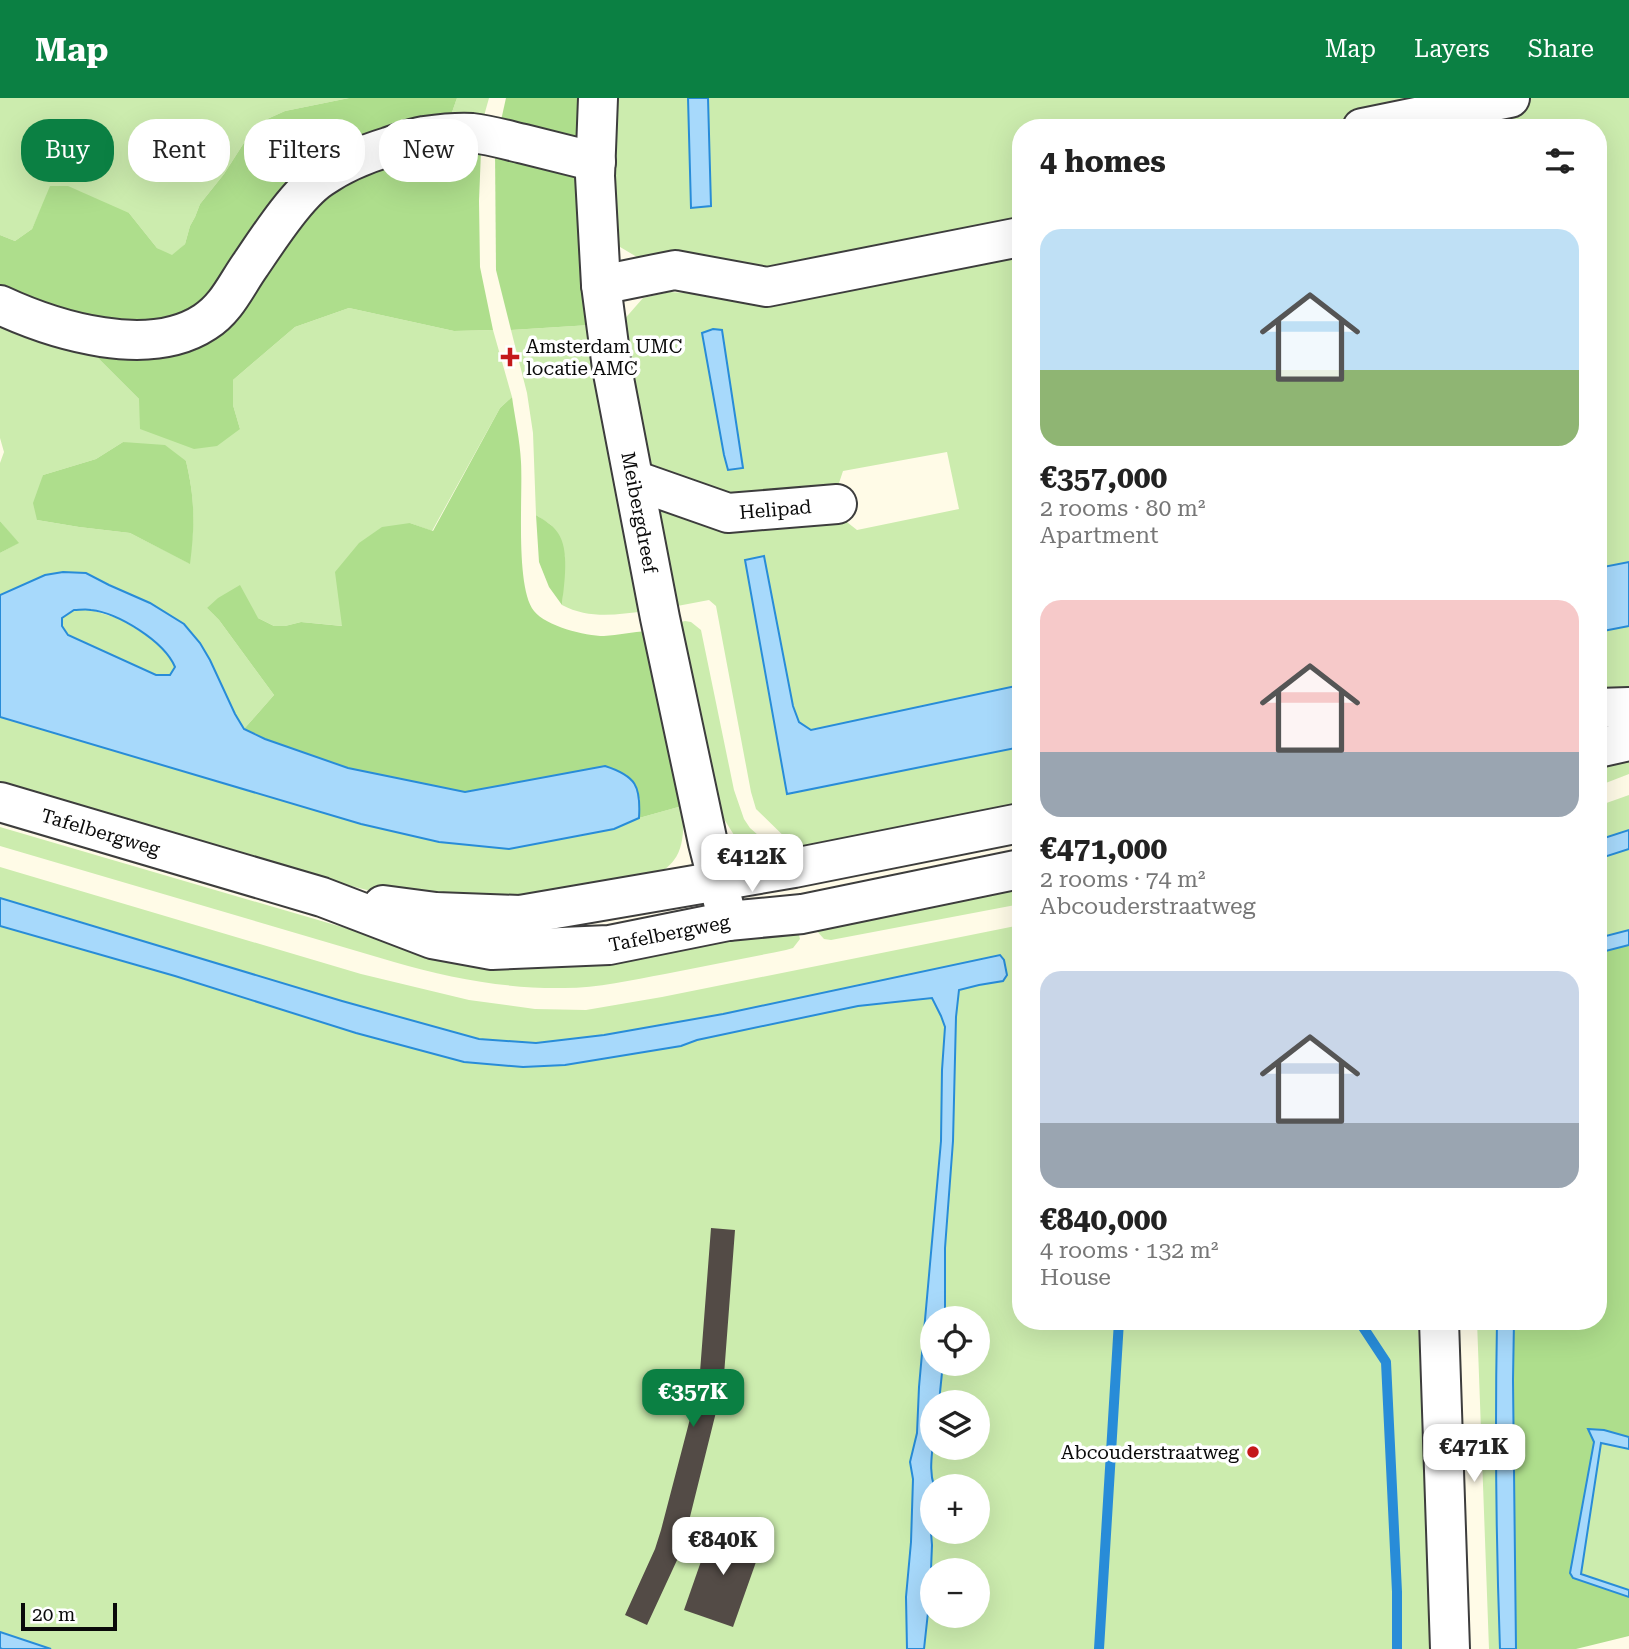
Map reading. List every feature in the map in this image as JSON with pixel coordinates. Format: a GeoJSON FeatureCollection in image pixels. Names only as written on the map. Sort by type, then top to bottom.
{"type":"FeatureCollection","features":[{"type":"Feature","properties":{"kind":"street","name":"Meibergdreef"},"geometry":{"type":"LineString","coordinates":[[597,98],[595,176],[601,285],[612,368],[660,618],[708,843],[729,921]]}},
{"type":"Feature","properties":{"kind":"street"},"geometry":{"type":"LineString","coordinates":[[1406,119],[1510,98]]}},
{"type":"Feature","properties":{"kind":"street"},"geometry":{"type":"LineString","coordinates":[[0,305],[65,329],[90,335],[115,339],[162,338],[205,322],[228,302],[271,233],[301,198],[319,179],[350,161],[422,136],[469,133],[489,135],[596,162]]}},
{"type":"Feature","properties":{"kind":"street"},"geometry":{"type":"LineString","coordinates":[[601,285],[676,270],[766,287],[1012,239]]}},
{"type":"Feature","properties":{"kind":"street","name":"Helipad"},"geometry":{"type":"LineString","coordinates":[[634,480],[728,513],[837,504]]}},
{"type":"Feature","properties":{"kind":"street"},"geometry":{"type":"LineString","coordinates":[[1607,708],[1629,707]]}},
{"type":"Feature","properties":{"kind":"street"},"geometry":{"type":"LineString","coordinates":[[1607,746],[1629,741]]}},
{"type":"Feature","properties":{"kind":"street","name":"Tafelbergweg"},"geometry":{"type":"LineString","coordinates":[[0,802],[322,897],[432,939],[492,950],[609,945],[729,921],[802,914],[1012,871]]}},
{"type":"Feature","properties":{"kind":"street","name":"Tafelbergweg"},"geometry":{"type":"LineString","coordinates":[[322,897],[436,912],[520,915],[718,882],[1012,825]]}},
{"type":"Feature","properties":{"kind":"street"},"geometry":{"type":"LineString","coordinates":[[1439,1330],[1450,1649]]}},
{"type":"Feature","properties":{"kind":"green space"},"geometry":{"type":"Polygon","coordinates":[[[0,98],[349,98],[285,111],[267,119],[244,119],[244,143],[230,165],[230,119],[128,119],[128,182],[218,182],[200,204],[185,244],[172,256],[157,248],[129,213],[41,209],[32,229],[15,241],[0,235],[0,98]]]}},
{"type":"Feature","properties":{"kind":"green space"},"geometry":{"type":"Polygon","coordinates":[[[349,98],[457,98],[450,118],[379,119],[379,136],[365,147],[365,119],[267,119],[285,111],[349,98]]]}},
{"type":"Feature","properties":{"kind":"green space"},"geometry":{"type":"Polygon","coordinates":[[[457,98],[489,98],[482,123],[478,122],[478,119],[450,118],[457,98]]]}},
{"type":"Feature","properties":{"kind":"green space"},"geometry":{"type":"Polygon","coordinates":[[[506,98],[579,98],[577,147],[500,125],[506,98]]]}},
{"type":"Feature","properties":{"kind":"green space"},"geometry":{"type":"Polygon","coordinates":[[[614,98],[688,98],[691,208],[708,98],[1629,98],[1629,562],[1607,566],[1607,119],[1012,119],[1012,687],[811,730],[799,722],[793,706],[764,556],[745,560],[787,794],[1012,749],[1012,814],[797,849],[756,809],[716,606],[709,600],[672,607],[622,322],[643,298],[670,292],[699,294],[695,253],[642,260],[615,244],[612,175],[614,98]],[[731,394],[713,395],[728,470],[741,452],[731,394]],[[947,452],[843,471],[835,495],[838,515],[857,530],[959,509],[947,452]]]}},
{"type":"Feature","properties":{"kind":"green space"},"geometry":{"type":"Polygon","coordinates":[[[244,143],[244,182],[330,182],[219,292],[170,323],[128,328],[0,291],[0,235],[15,241],[32,229],[50,186],[68,186],[129,213],[157,248],[172,255],[185,244],[200,204],[218,182],[230,182],[230,165],[244,143]]]}},
{"type":"Feature","properties":{"kind":"green space"},"geometry":{"type":"Polygon","coordinates":[[[495,150],[577,170],[590,325],[511,330],[496,270],[495,150]]]}},
{"type":"Feature","properties":{"kind":"green space"},"geometry":{"type":"Polygon","coordinates":[[[478,151],[481,151],[480,267],[493,330],[454,331],[349,308],[295,327],[233,380],[233,405],[240,429],[217,446],[194,449],[140,429],[139,399],[97,357],[189,343],[337,185],[344,182],[365,182],[365,174],[379,168],[379,182],[478,182],[478,151]]]}},
{"type":"Feature","properties":{"kind":"green space"},"geometry":{"type":"Polygon","coordinates":[[[349,308],[454,331],[493,330],[512,397],[500,408],[432,531],[410,523],[343,626],[301,622],[274,626],[258,618],[207,608],[219,620],[274,695],[244,729],[210,660],[109,585],[85,573],[63,572],[45,575],[0,595],[0,553],[18,543],[0,521],[0,463],[4,452],[0,438],[0,322],[97,357],[139,399],[240,429],[233,405],[233,380],[295,327],[349,308]],[[123,442],[96,459],[43,475],[37,520],[130,533],[189,563],[193,512],[186,461],[123,442]]]}},
{"type":"Feature","properties":{"kind":"green space"},"geometry":{"type":"Polygon","coordinates":[[[590,325],[644,611],[613,615],[592,614],[562,605],[565,557],[551,525],[536,515],[533,433],[527,393],[511,330],[590,325]]]}},
{"type":"Feature","properties":{"kind":"green space"},"geometry":{"type":"Polygon","coordinates":[[[512,397],[520,454],[522,562],[528,599],[534,611],[547,621],[577,632],[604,636],[647,631],[682,806],[639,818],[640,799],[605,766],[465,792],[348,768],[244,729],[274,695],[219,620],[207,608],[240,585],[258,618],[274,626],[301,622],[342,626],[335,572],[359,543],[382,527],[410,523],[433,531],[500,408],[512,397]]]}},
{"type":"Feature","properties":{"kind":"green space"},"geometry":{"type":"Polygon","coordinates":[[[123,442],[165,445],[186,461],[193,512],[190,564],[130,533],[37,520],[33,503],[43,475],[96,459],[123,442]]]}},
{"type":"Feature","properties":{"kind":"green space"},"geometry":{"type":"Polygon","coordinates":[[[536,515],[554,528],[562,540],[565,568],[562,605],[549,587],[539,562],[536,515]]]}},
{"type":"Feature","properties":{"kind":"green space"},"geometry":{"type":"Polygon","coordinates":[[[0,521],[19,543],[0,553],[0,521]]]}},
{"type":"Feature","properties":{"kind":"green space"},"geometry":{"type":"Polygon","coordinates":[[[74,610],[91,610],[120,619],[154,640],[170,656],[175,667],[170,675],[156,675],[68,635],[62,626],[61,618],[74,610]]]}},
{"type":"Feature","properties":{"kind":"green space"},"geometry":{"type":"Polygon","coordinates":[[[685,621],[701,630],[734,790],[744,819],[750,828],[780,854],[775,857],[750,848],[734,835],[717,808],[678,623],[685,621]]]}},
{"type":"Feature","properties":{"kind":"green space"},"geometry":{"type":"Polygon","coordinates":[[[1629,626],[1629,692],[1607,697],[1607,630],[1629,626]]]}},
{"type":"Feature","properties":{"kind":"green space"},"geometry":{"type":"Polygon","coordinates":[[[0,717],[361,824],[438,842],[509,849],[614,829],[639,818],[682,806],[682,841],[678,854],[670,865],[624,893],[416,900],[315,877],[0,783],[0,717]]]}},
{"type":"Feature","properties":{"kind":"green space"},"geometry":{"type":"Polygon","coordinates":[[[1629,756],[1629,774],[1607,783],[1607,762],[1629,756]]]}},
{"type":"Feature","properties":{"kind":"green space"},"geometry":{"type":"Polygon","coordinates":[[[1629,795],[1629,830],[1607,837],[1607,803],[1629,795]]]}},
{"type":"Feature","properties":{"kind":"green space"},"geometry":{"type":"Polygon","coordinates":[[[0,827],[400,944],[797,927],[800,939],[793,948],[786,950],[589,987],[543,988],[457,978],[0,846],[0,827]]]}},
{"type":"Feature","properties":{"kind":"green space"},"geometry":{"type":"Polygon","coordinates":[[[1629,849],[1629,930],[1607,936],[1607,856],[1629,849]]]}},
{"type":"Feature","properties":{"kind":"green space"},"geometry":{"type":"Polygon","coordinates":[[[0,867],[361,974],[469,1000],[535,1009],[586,1010],[662,997],[1012,927],[1012,1330],[1418,1330],[1431,1649],[0,1649],[0,926],[175,976],[356,1033],[464,1062],[523,1067],[565,1065],[681,1046],[697,1040],[858,1006],[932,998],[1003,981],[1007,974],[1000,955],[723,1014],[604,1035],[537,1043],[479,1039],[342,1001],[0,898],[0,867]]]}},
{"type":"Feature","properties":{"kind":"green space"},"geometry":{"type":"Polygon","coordinates":[[[1012,881],[1012,906],[831,940],[824,939],[816,930],[1012,881]]]}},
{"type":"Feature","properties":{"kind":"green space"},"geometry":{"type":"Polygon","coordinates":[[[1629,945],[1629,1437],[1604,1430],[1594,1442],[1570,1573],[1573,1578],[1629,1597],[1629,1636],[1576,1649],[1516,1649],[1514,1330],[1607,1330],[1607,951],[1629,945]]]}},
{"type":"Feature","properties":{"kind":"green space"},"geometry":{"type":"Polygon","coordinates":[[[1477,1330],[1497,1330],[1496,1485],[1500,1649],[1489,1649],[1477,1330]]]}},
{"type":"Feature","properties":{"kind":"green space"},"geometry":{"type":"Polygon","coordinates":[[[1601,1443],[1629,1449],[1629,1590],[1581,1574],[1601,1443]]]}},
{"type":"Feature","properties":{"kind":"water"},"geometry":{"type":"Polygon","coordinates":[[[688,98],[708,98],[711,206],[691,208],[688,98]]]}},
{"type":"Feature","properties":{"kind":"water"},"geometry":{"type":"Polygon","coordinates":[[[713,329],[722,330],[743,468],[728,470],[724,455],[702,333],[713,329]]]}},
{"type":"Feature","properties":{"kind":"water"},"geometry":{"type":"Polygon","coordinates":[[[764,556],[793,706],[799,722],[811,730],[1012,687],[1012,749],[787,794],[745,560],[764,556]]]}},
{"type":"Feature","properties":{"kind":"water"},"geometry":{"type":"Polygon","coordinates":[[[1629,562],[1629,626],[1607,630],[1607,566],[1629,562]]]}},
{"type":"Feature","properties":{"kind":"water"},"geometry":{"type":"Polygon","coordinates":[[[63,572],[86,573],[150,603],[184,624],[210,660],[244,729],[265,739],[348,768],[465,792],[605,766],[624,774],[634,784],[639,798],[639,818],[614,829],[509,849],[439,842],[361,824],[0,717],[0,595],[45,575],[63,572]],[[74,610],[62,618],[62,626],[68,635],[156,675],[170,675],[175,667],[151,638],[127,622],[102,612],[74,610]]]}},
{"type":"Feature","properties":{"kind":"water"},"geometry":{"type":"Polygon","coordinates":[[[1629,830],[1629,849],[1607,856],[1607,837],[1629,830]]]}},
{"type":"Feature","properties":{"kind":"water"},"geometry":{"type":"Polygon","coordinates":[[[0,898],[342,1001],[479,1039],[536,1043],[604,1035],[723,1014],[1000,955],[1004,960],[1007,975],[1003,981],[959,990],[953,1141],[945,1248],[945,1306],[926,1306],[941,1141],[945,1027],[932,998],[858,1006],[697,1040],[681,1046],[565,1065],[523,1067],[464,1062],[356,1033],[175,976],[0,926],[0,898]]]}},
{"type":"Feature","properties":{"kind":"water"},"geometry":{"type":"Polygon","coordinates":[[[1629,930],[1629,945],[1607,951],[1607,936],[1629,930]]]}},
{"type":"Feature","properties":{"kind":"water"},"geometry":{"type":"Polygon","coordinates":[[[1497,1330],[1514,1330],[1516,1649],[1500,1649],[1497,1330]]]}},
{"type":"Feature","properties":{"kind":"water"},"geometry":{"type":"Polygon","coordinates":[[[920,1376],[942,1376],[940,1390],[920,1390],[920,1460],[932,1460],[931,1474],[920,1474],[920,1544],[932,1544],[931,1558],[920,1558],[920,1628],[926,1628],[924,1649],[907,1649],[906,1597],[913,1479],[910,1462],[917,1433],[920,1376]]]}},
{"type":"Feature","properties":{"kind":"water"},"geometry":{"type":"Polygon","coordinates":[[[1588,1429],[1629,1437],[1629,1449],[1601,1443],[1581,1574],[1629,1590],[1629,1597],[1573,1578],[1570,1573],[1594,1442],[1588,1429]]]}},
{"type":"Feature","properties":{"kind":"water"},"geometry":{"type":"Polygon","coordinates":[[[0,1632],[51,1649],[2,1649],[0,1632]]]}},
{"type":"Feature","properties":{"kind":"building"},"geometry":{"type":"Polygon","coordinates":[[[711,1228],[735,1230],[724,1375],[685,1537],[647,1625],[625,1615],[655,1549],[697,1392],[711,1228]]]}},
{"type":"Feature","properties":{"kind":"building"},"geometry":{"type":"Polygon","coordinates":[[[713,1527],[762,1545],[733,1627],[684,1610],[713,1527]]]}},
{"type":"Feature","properties":{"kind":"waterway"},"geometry":{"type":"LineString","coordinates":[[1099,1649],[1118,1330]]}},
{"type":"Feature","properties":{"kind":"waterway"},"geometry":{"type":"LineString","coordinates":[[1365,1330],[1386,1362],[1397,1592],[1397,1649]]}},
{"type":"Feature","properties":{"kind":"place","name":"Amsterdam UMC locatie AMC"},"geometry":{"type":"Point","coordinates":[510,357]}},
{"type":"Feature","properties":{"kind":"place","name":"Abcouderstraatweg"},"geometry":{"type":"Point","coordinates":[1253,1452]}}]}
